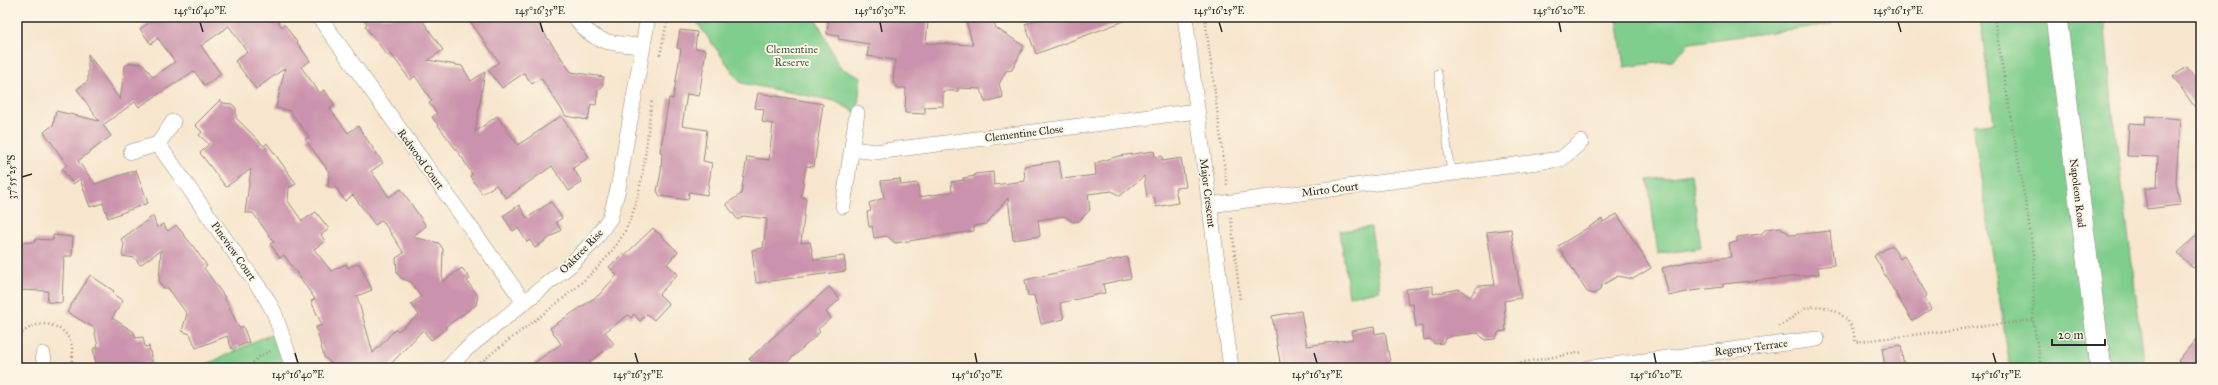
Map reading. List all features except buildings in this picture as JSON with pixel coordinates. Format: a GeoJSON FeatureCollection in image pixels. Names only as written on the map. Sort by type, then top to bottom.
{"type":"FeatureCollection","features":[{"type":"Feature","properties":{"kind":"main road","name":"Napoleon Road"},"geometry":{"type":"LineString","coordinates":[[2056,17],[2101,368]]}},
{"type":"Feature","properties":{"kind":"street","name":"Redwood Court"},"geometry":{"type":"LineString","coordinates":[[319,17],[524,302]]}},
{"type":"Feature","properties":{"kind":"street"},"geometry":{"type":"LineString","coordinates":[[575,17],[585,31],[600,40],[642,46]]}},
{"type":"Feature","properties":{"kind":"street","name":"Oaktree Rise"},"geometry":{"type":"LineString","coordinates":[[448,368],[464,351],[569,266],[592,243],[610,218],[618,189],[648,17]]}},
{"type":"Feature","properties":{"kind":"street","name":"Major Crescent"},"geometry":{"type":"LineString","coordinates":[[1185,17],[1231,368]]}},
{"type":"Feature","properties":{"kind":"street","name":"Clementine Close"},"geometry":{"type":"LineString","coordinates":[[852,149],[875,152],[1197,111]]}},
{"type":"Feature","properties":{"kind":"street"},"geometry":{"type":"LineString","coordinates":[[843,206],[857,113]]}},
{"type":"Feature","properties":{"kind":"street"},"geometry":{"type":"LineString","coordinates":[[131,152],[158,144],[173,122]]}},
{"type":"Feature","properties":{"kind":"street","name":"Mirto Court"},"geometry":{"type":"LineString","coordinates":[[1209,205],[1561,159],[1581,142]]}},
{"type":"Feature","properties":{"kind":"street","name":"Pineview Court"},"geometry":{"type":"LineString","coordinates":[[158,144],[265,296],[274,312],[293,368]]}},
{"type":"Feature","properties":{"kind":"street","name":"Regency Terrace"},"geometry":{"type":"LineString","coordinates":[[1589,368],[1817,339]]}},
{"type":"Feature","properties":{"kind":"lane"},"geometry":{"type":"LineString","coordinates":[[1438,73],[1451,173]]}},
{"type":"Feature","properties":{"kind":"path"},"geometry":{"type":"LineString","coordinates":[[1994,17],[2034,254],[2033,320],[2041,368]]}},
{"type":"Feature","properties":{"kind":"path"},"geometry":{"type":"LineString","coordinates":[[2201,151],[2196,169],[2201,184]]}},
{"type":"Feature","properties":{"kind":"path"},"geometry":{"type":"LineString","coordinates":[[1855,342],[2033,320]]}},
{"type":"Feature","properties":{"kind":"path"},"geometry":{"type":"LineString","coordinates":[[17,340],[27,330],[38,325],[49,324],[59,328],[71,340],[74,350],[70,368]]}},
{"type":"Feature","properties":{"kind":"path"},"geometry":{"type":"LineString","coordinates":[[247,368],[261,355],[285,346]]}},
{"type":"Feature","properties":{"kind":"green space","name":"Clementine Reserve"},"geometry":{"type":"Polygon","coordinates":[[[693,17],[815,17],[840,68],[861,77],[857,113],[835,101],[741,83],[693,17]]]}},
{"type":"Feature","properties":{"kind":"green space"},"geometry":{"type":"Polygon","coordinates":[[[1617,17],[1831,17],[1832,24],[1690,43],[1672,61],[1624,67],[1617,17]]]}},
{"type":"Feature","properties":{"kind":"green space"},"geometry":{"type":"Polygon","coordinates":[[[1980,17],[2104,17],[2113,114],[2145,368],[2010,368],[1973,125],[1994,123],[1980,17]]]}},
{"type":"Feature","properties":{"kind":"green space"},"geometry":{"type":"Polygon","coordinates":[[[1691,174],[1701,248],[1658,254],[1648,180],[1691,174]]]}},
{"type":"Feature","properties":{"kind":"green space"},"geometry":{"type":"Polygon","coordinates":[[[1371,227],[1380,291],[1349,296],[1340,231],[1371,227]]]}},
{"type":"Feature","properties":{"kind":"green space"},"geometry":{"type":"Polygon","coordinates":[[[280,332],[293,368],[199,368],[262,338],[280,332]]]}}]}
